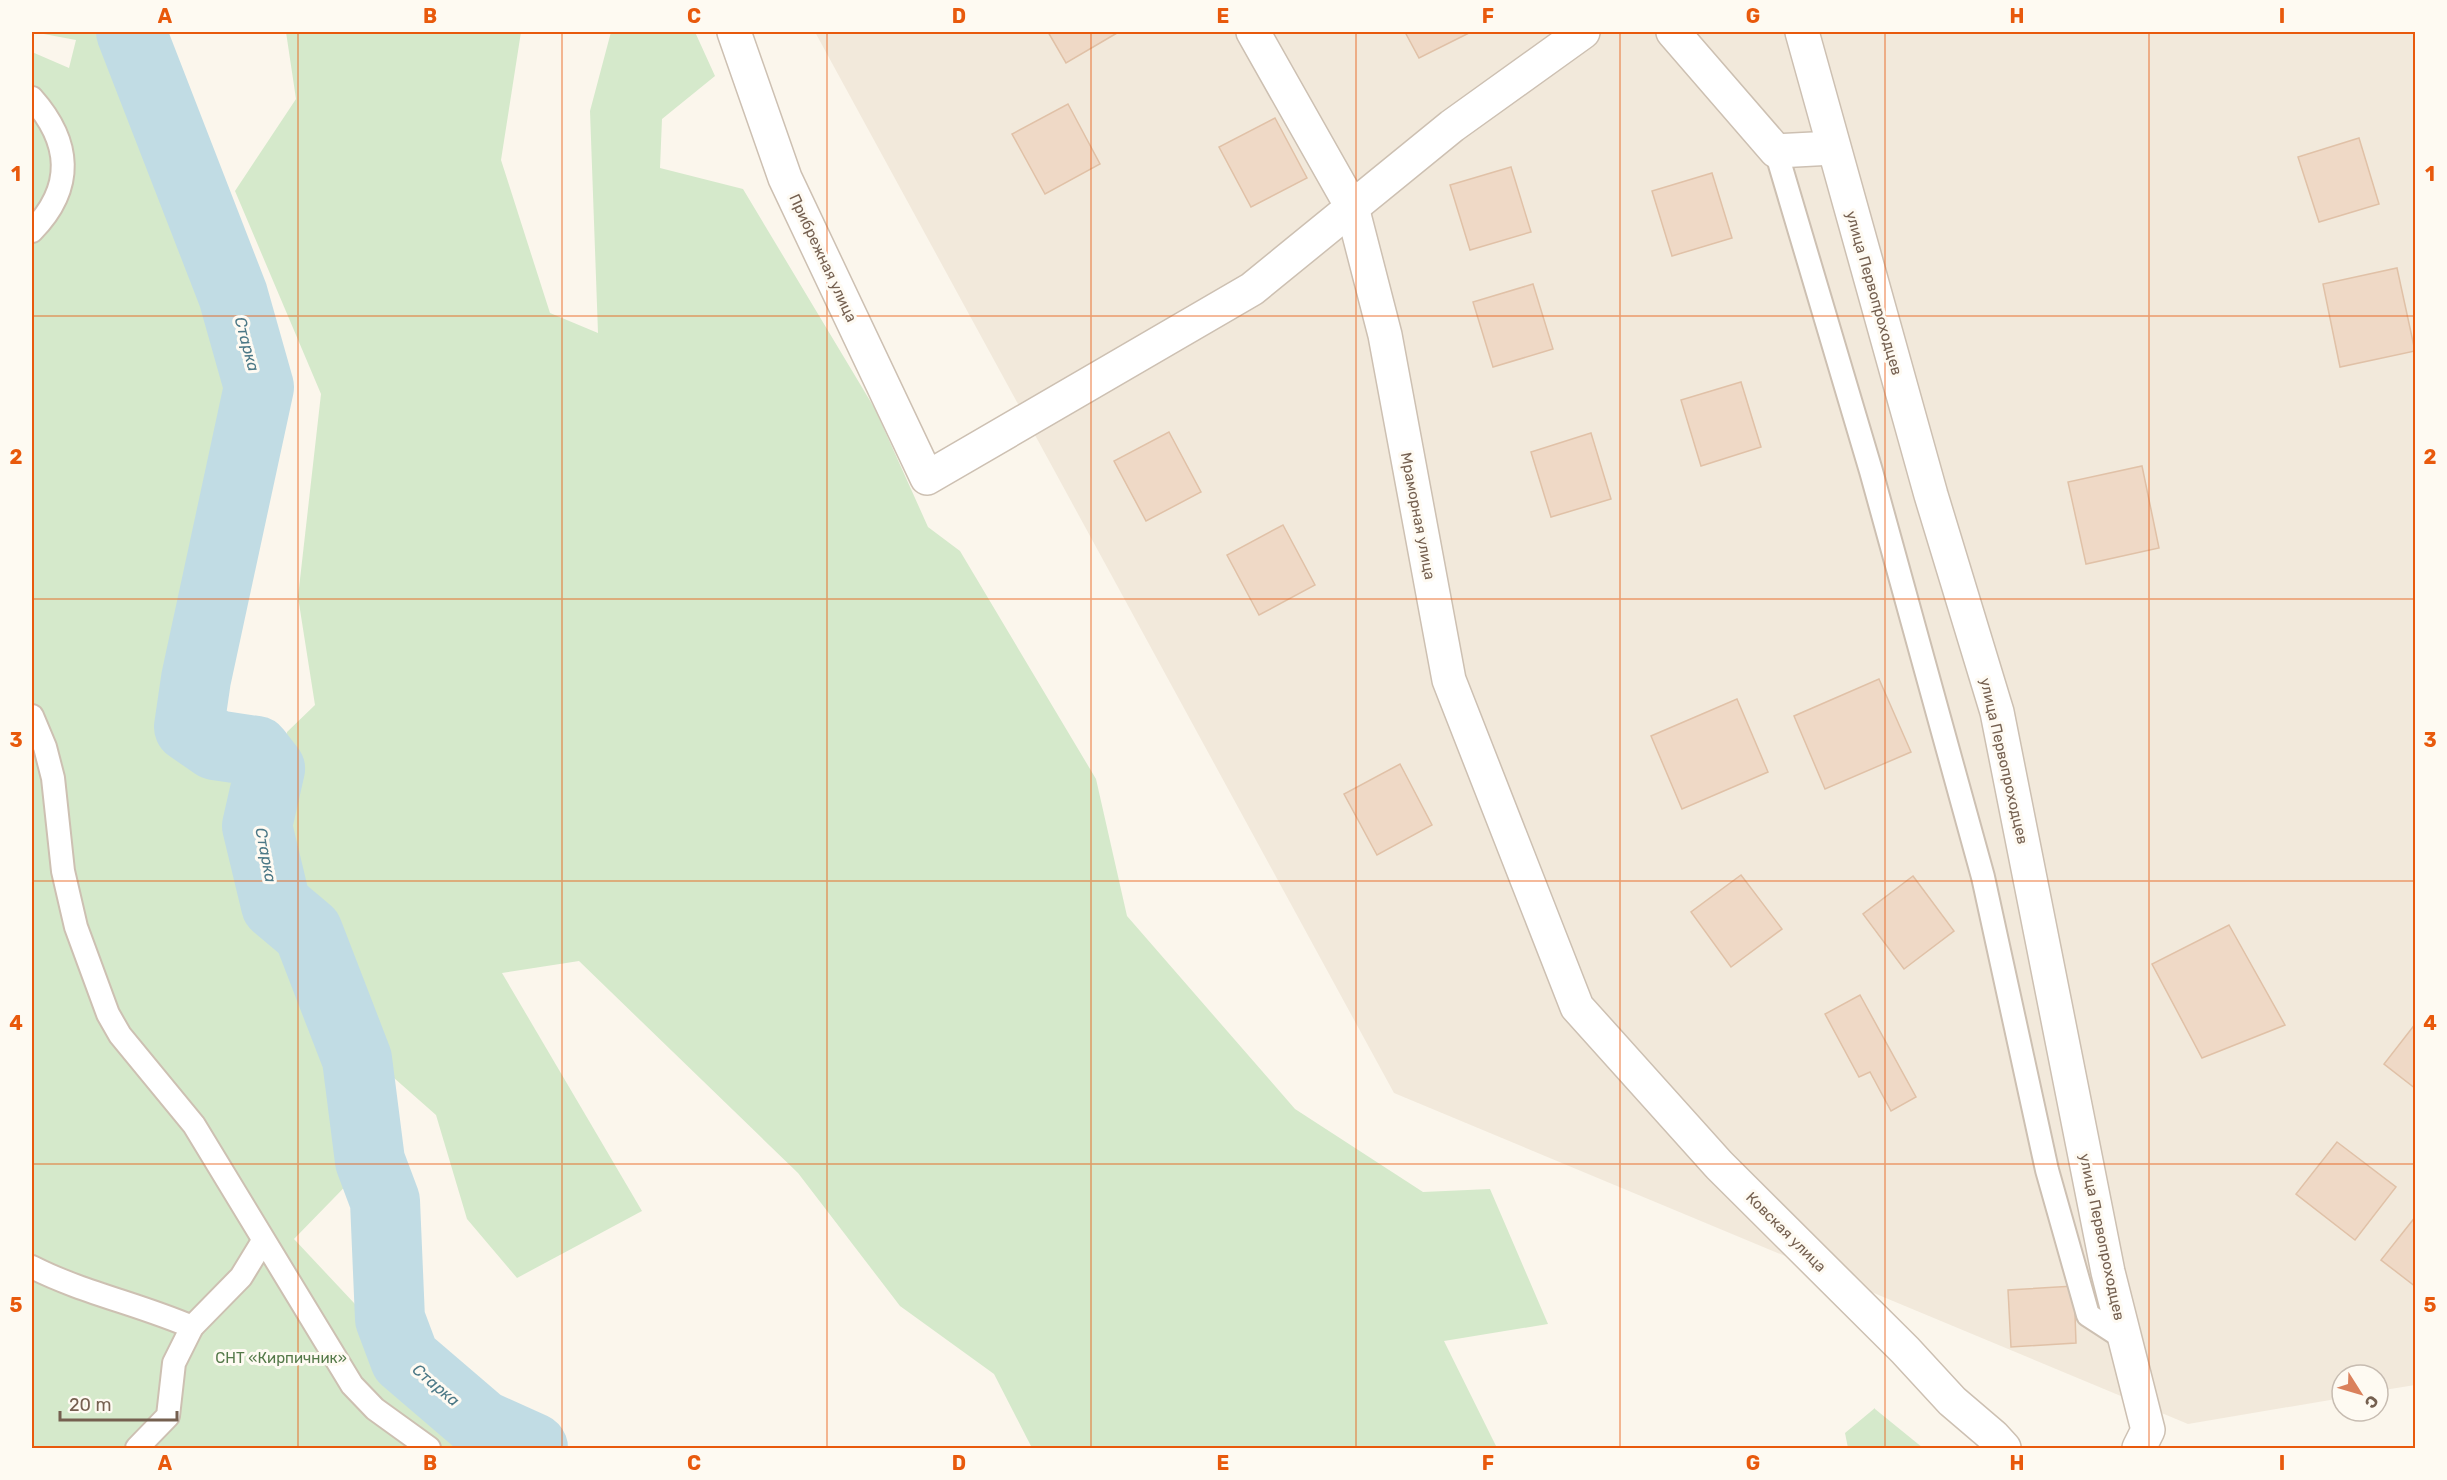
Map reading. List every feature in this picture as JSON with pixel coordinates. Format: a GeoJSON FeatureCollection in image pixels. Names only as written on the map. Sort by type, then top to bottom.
{"type":"FeatureCollection","features":[{"type":"Feature","properties":{"kind":"street","name":"Прибрежная улица"},"geometry":{"type":"LineString","coordinates":[[734,32],[785,178],[927,478],[1252,289],[1352,207]]}},
{"type":"Feature","properties":{"kind":"street","name":"Мраморная улица"},"geometry":{"type":"LineString","coordinates":[[1253,32],[1352,207],[1384,335],[1449,680],[1577,1007]]}},
{"type":"Feature","properties":{"kind":"street"},"geometry":{"type":"LineString","coordinates":[[1352,207],[1452,126],[1583,32]]}},
{"type":"Feature","properties":{"kind":"street"},"geometry":{"type":"LineString","coordinates":[[1673,32],[1776,151],[1833,148]]}},
{"type":"Feature","properties":{"kind":"street","name":"улица Первопроходцев"},"geometry":{"type":"LineString","coordinates":[[1802,32],[1931,495],[1997,712],[2108,1272],[2125,1339],[2144,1439]]}},
{"type":"Feature","properties":{"kind":"street","name":"Ковская улица"},"geometry":{"type":"LineString","coordinates":[[1577,1007],[1719,1165],[1905,1350],[1952,1401],[1993,1436],[2004,1449]]}},
{"type":"Feature","properties":{"kind":"lane"},"geometry":{"type":"LineString","coordinates":[[32,98],[47,116],[58,139],[64,176],[55,202],[32,231]]}},
{"type":"Feature","properties":{"kind":"lane"},"geometry":{"type":"LineString","coordinates":[[1776,151],[1871,471],[1983,877],[2047,1170],[2088,1316],[2125,1339]]}},
{"type":"Feature","properties":{"kind":"lane"},"geometry":{"type":"LineString","coordinates":[[32,716],[45,747],[53,778],[63,871],[76,927],[108,1014],[120,1035],[194,1125],[352,1385],[375,1409],[429,1449]]}},
{"type":"Feature","properties":{"kind":"lane"},"geometry":{"type":"LineString","coordinates":[[137,1449],[168,1416],[174,1363],[192,1327],[241,1277],[263,1241]]}},
{"type":"Feature","properties":{"kind":"lane"},"geometry":{"type":"LineString","coordinates":[[32,1267],[60,1281],[154,1311],[192,1327]]}},
{"type":"Feature","properties":{"kind":"shaded area"},"geometry":{"type":"Polygon","coordinates":[[[815,32],[2415,32],[2415,1385],[2390,1389],[2390,1363],[2330,1363],[2330,1400],[2188,1424],[1394,1093],[815,32]]]}},
{"type":"Feature","properties":{"kind":"green space","name":"СНТ «Кирпичник»"},"geometry":{"type":"Polygon","coordinates":[[[33,32],[117,32],[141,91],[139,96],[159,104],[233,295],[259,387],[196,679],[189,727],[215,745],[256,751],[270,769],[257,826],[276,904],[308,932],[357,1059],[370,1161],[294,1239],[490,1448],[32,1448],[32,52],[69,68],[76,40],[33,32]]]}},
{"type":"Feature","properties":{"kind":"green space"},"geometry":{"type":"Polygon","coordinates":[[[286,32],[521,32],[501,160],[550,313],[598,333],[590,111],[611,32],[695,32],[715,76],[662,119],[660,168],[743,189],[875,409],[928,527],[960,551],[1096,779],[1127,916],[1295,1109],[1423,1192],[1490,1189],[1548,1324],[1444,1341],[1497,1448],[1032,1448],[994,1374],[900,1306],[798,1173],[579,961],[502,973],[642,1211],[517,1278],[467,1219],[436,1115],[385,1070],[326,917],[295,902],[281,825],[287,732],[315,705],[298,597],[321,394],[235,191],[296,99],[286,32]]]}},
{"type":"Feature","properties":{"kind":"green space"},"geometry":{"type":"Polygon","coordinates":[[[1875,1408],[1923,1448],[1848,1448],[1845,1433],[1875,1408]]]}},
{"type":"Feature","properties":{"kind":"building"},"geometry":{"type":"Polygon","coordinates":[[[1048,32],[1116,32],[1117,33],[1066,63],[1048,32]]]}},
{"type":"Feature","properties":{"kind":"building"},"geometry":{"type":"Polygon","coordinates":[[[1405,32],[1471,32],[1419,58],[1405,32]]]}},
{"type":"Feature","properties":{"kind":"building"},"geometry":{"type":"Polygon","coordinates":[[[1068,104],[1100,164],[1045,194],[1012,134],[1068,104]]]}},
{"type":"Feature","properties":{"kind":"building"},"geometry":{"type":"Polygon","coordinates":[[[1275,118],[1307,178],[1251,207],[1219,147],[1275,118]]]}},
{"type":"Feature","properties":{"kind":"building"},"geometry":{"type":"Polygon","coordinates":[[[2359,138],[2379,204],[2319,222],[2298,157],[2359,138]]]}},
{"type":"Feature","properties":{"kind":"building"},"geometry":{"type":"Polygon","coordinates":[[[1511,167],[1531,232],[1470,250],[1450,185],[1511,167]]]}},
{"type":"Feature","properties":{"kind":"building"},"geometry":{"type":"Polygon","coordinates":[[[1712,173],[1732,238],[1672,256],[1652,191],[1712,173]]]}},
{"type":"Feature","properties":{"kind":"building"},"geometry":{"type":"Polygon","coordinates":[[[2397,268],[2415,351],[2340,367],[2323,284],[2397,268]]]}},
{"type":"Feature","properties":{"kind":"building"},"geometry":{"type":"Polygon","coordinates":[[[1533,284],[1553,349],[1493,367],[1473,302],[1533,284]]]}},
{"type":"Feature","properties":{"kind":"building"},"geometry":{"type":"Polygon","coordinates":[[[1741,382],[1761,447],[1701,466],[1681,400],[1741,382]]]}},
{"type":"Feature","properties":{"kind":"building"},"geometry":{"type":"Polygon","coordinates":[[[1169,432],[1201,492],[1146,521],[1114,461],[1169,432]]]}},
{"type":"Feature","properties":{"kind":"building"},"geometry":{"type":"Polygon","coordinates":[[[1591,433],[1611,499],[1551,517],[1531,452],[1591,433]]]}},
{"type":"Feature","properties":{"kind":"building"},"geometry":{"type":"Polygon","coordinates":[[[2142,466],[2159,548],[2086,564],[2068,482],[2142,466]]]}},
{"type":"Feature","properties":{"kind":"building"},"geometry":{"type":"Polygon","coordinates":[[[1283,525],[1315,585],[1259,615],[1227,555],[1283,525]]]}},
{"type":"Feature","properties":{"kind":"building"},"geometry":{"type":"Polygon","coordinates":[[[1879,679],[1911,752],[1825,789],[1794,716],[1879,679]]]}},
{"type":"Feature","properties":{"kind":"building"},"geometry":{"type":"Polygon","coordinates":[[[1737,699],[1768,772],[1682,809],[1651,736],[1737,699]]]}},
{"type":"Feature","properties":{"kind":"building"},"geometry":{"type":"Polygon","coordinates":[[[1400,764],[1432,825],[1377,855],[1344,794],[1400,764]]]}},
{"type":"Feature","properties":{"kind":"building"},"geometry":{"type":"Polygon","coordinates":[[[1741,875],[1782,929],[1731,967],[1691,912],[1741,875]]]}},
{"type":"Feature","properties":{"kind":"building"},"geometry":{"type":"Polygon","coordinates":[[[1913,876],[1954,931],[1904,969],[1863,914],[1913,876]]]}},
{"type":"Feature","properties":{"kind":"building"},"geometry":{"type":"Polygon","coordinates":[[[2229,925],[2285,1025],[2202,1058],[2152,964],[2229,925]]]}},
{"type":"Feature","properties":{"kind":"building"},"geometry":{"type":"Polygon","coordinates":[[[1860,995],[1916,1097],[1891,1111],[1870,1072],[1859,1077],[1825,1014],[1860,995]]]}},
{"type":"Feature","properties":{"kind":"building"},"geometry":{"type":"Polygon","coordinates":[[[2416,1023],[2416,1089],[2384,1064],[2416,1023]]]}},
{"type":"Feature","properties":{"kind":"building"},"geometry":{"type":"Polygon","coordinates":[[[2337,1142],[2396,1187],[2355,1240],[2296,1194],[2337,1142]]]}},
{"type":"Feature","properties":{"kind":"building"},"geometry":{"type":"Polygon","coordinates":[[[2416,1216],[2416,1287],[2381,1260],[2416,1216]]]}},
{"type":"Feature","properties":{"kind":"building"},"geometry":{"type":"Polygon","coordinates":[[[2074,1286],[2076,1343],[2011,1347],[2008,1290],[2074,1286]]]}},
{"type":"Feature","properties":{"kind":"waterway","name":"Старка"},"geometry":{"type":"LineString","coordinates":[[131,32],[233,295],[259,387],[196,679],[189,727],[215,745],[256,751],[270,769],[257,826],[276,905],[308,932],[357,1059],[370,1161],[385,1201],[390,1319],[405,1359],[482,1425],[533,1448]]}}]}
